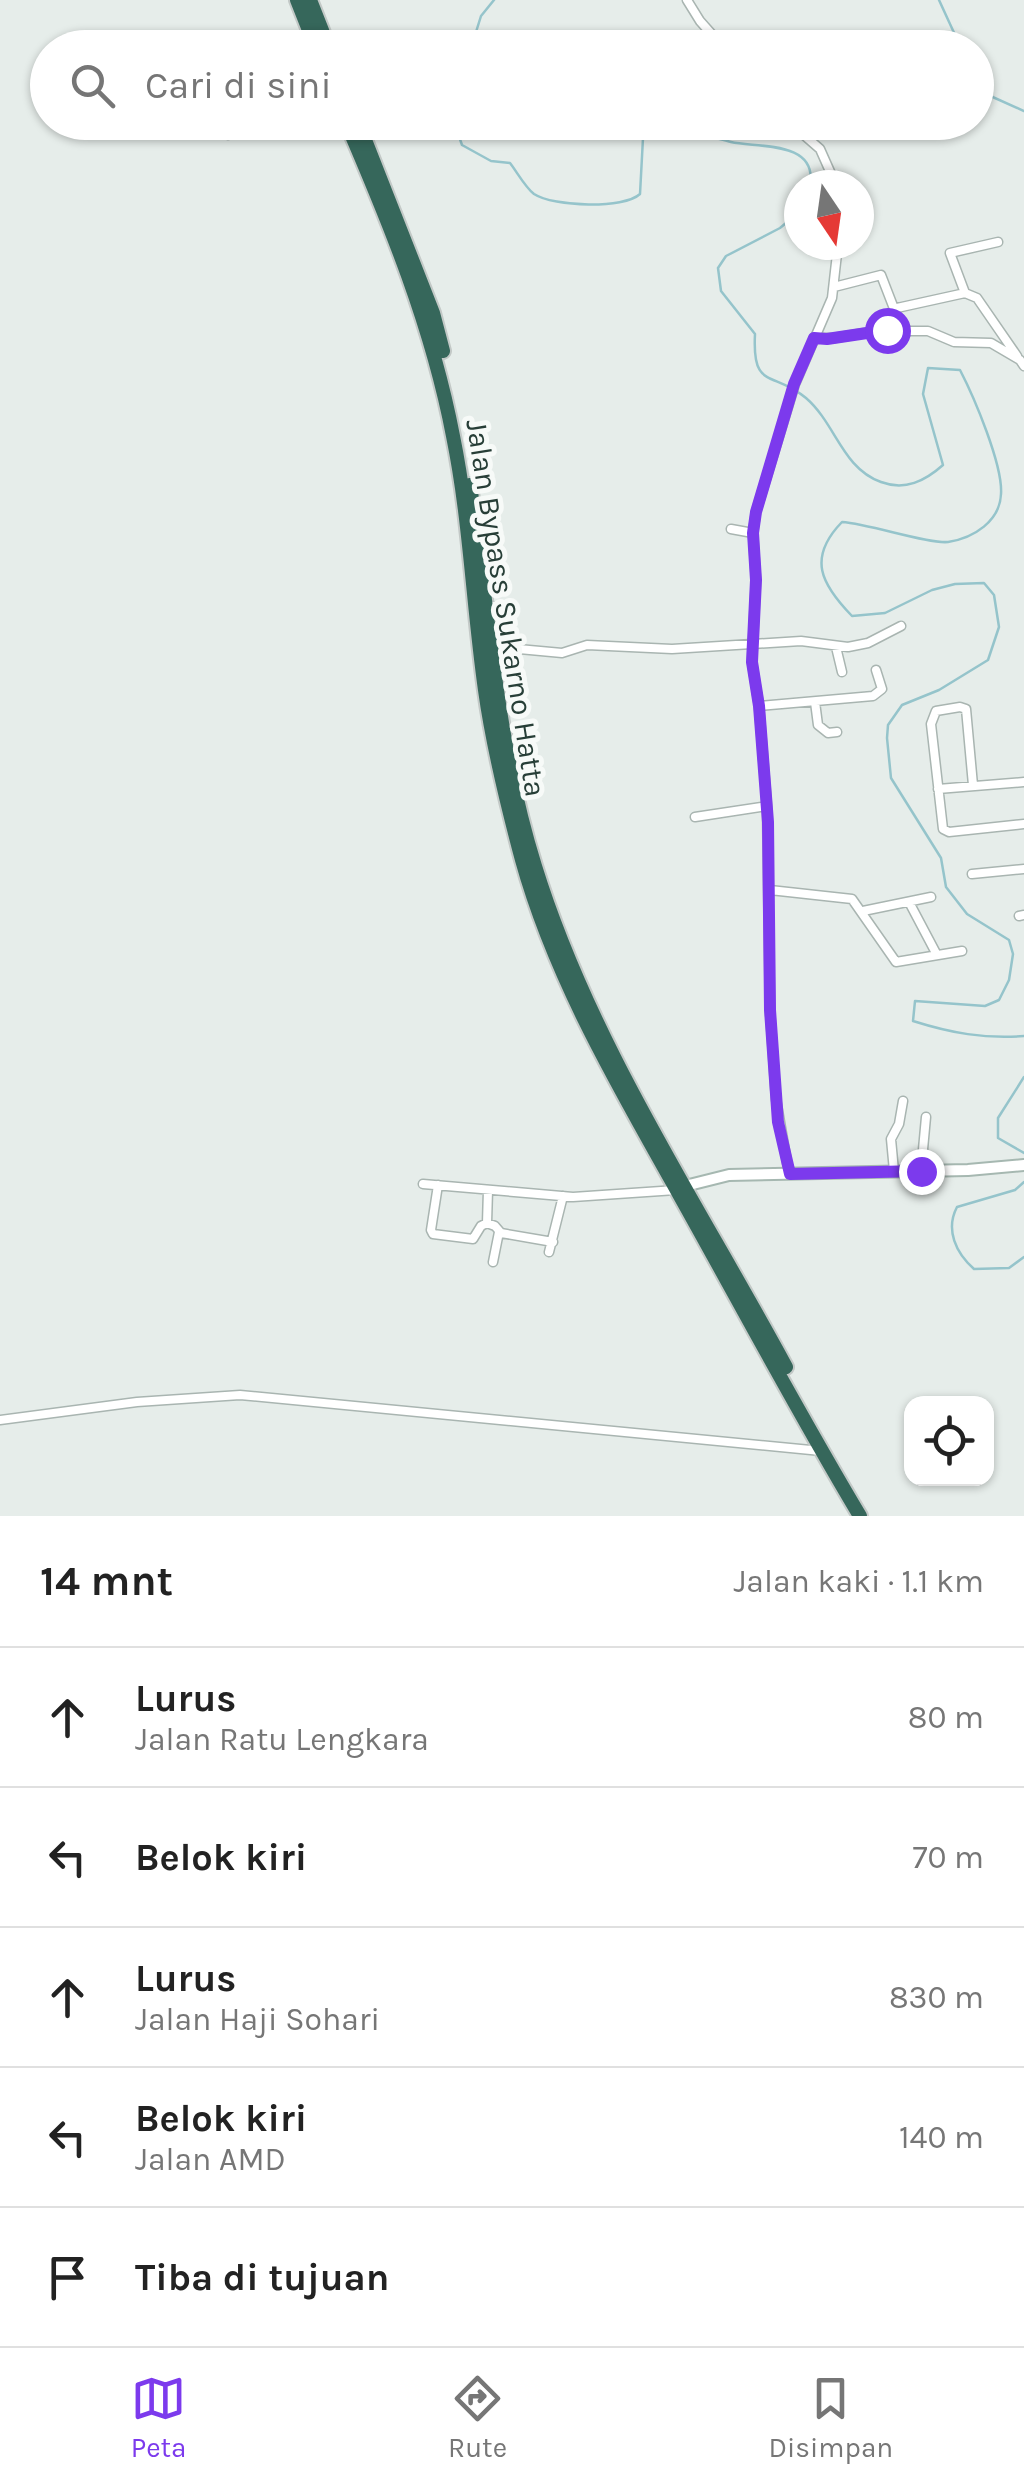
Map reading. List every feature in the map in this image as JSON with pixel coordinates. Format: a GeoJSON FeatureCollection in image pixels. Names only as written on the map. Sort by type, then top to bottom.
{"type":"FeatureCollection","features":[{"type":"Feature","properties":{"kind":"highway"},"geometry":{"type":"LineString","coordinates":[[297,0],[309,30]]}},
{"type":"Feature","properties":{"kind":"highway"},"geometry":{"type":"LineString","coordinates":[[310,0],[322,30]]}},
{"type":"Feature","properties":{"kind":"highway","name":"Jalan Bypass Sukarno Hatta"},"geometry":{"type":"LineString","coordinates":[[353,140],[422,310],[445,396],[460,480],[486,694],[500,773],[523,862],[576,1002],[870,1516]]}},
{"type":"Feature","properties":{"kind":"highway","name":"Jalan Bypass Sukarno Hatta"},"geometry":{"type":"LineString","coordinates":[[365,140],[433,313],[455,398],[504,742],[535,867],[584,992],[681,1188]]}},
{"type":"Feature","properties":{"kind":"highway","name":"Jalan Bypass Sukarno Hatta"},"geometry":{"type":"LineString","coordinates":[[729,1274],[821,1451],[860,1516]]}},
{"type":"Feature","properties":{"kind":"street"},"geometry":{"type":"LineString","coordinates":[[687,0],[708,30]]}},
{"type":"Feature","properties":{"kind":"street"},"geometry":{"type":"LineString","coordinates":[[810,140],[820,149],[829,170]]}},
{"type":"Feature","properties":{"kind":"street"},"geometry":{"type":"LineString","coordinates":[[965,293],[950,254],[998,242]]}},
{"type":"Feature","properties":{"kind":"street"},"geometry":{"type":"LineString","coordinates":[[790,1174],[778,1122],[770,1010],[766,806],[752,644],[756,580],[753,533],[794,384],[834,287],[837,260]]}},
{"type":"Feature","properties":{"kind":"street"},"geometry":{"type":"LineString","coordinates":[[834,287],[880,274],[896,308],[965,293],[977,298],[1022,363]]}},
{"type":"Feature","properties":{"kind":"street"},"geometry":{"type":"LineString","coordinates":[[814,338],[877,331],[928,331],[954,342],[991,344],[1022,363]]}},
{"type":"Feature","properties":{"kind":"street"},"geometry":{"type":"LineString","coordinates":[[731,529],[753,533]]}},
{"type":"Feature","properties":{"kind":"street"},"geometry":{"type":"LineString","coordinates":[[485,604],[497,608],[504,644],[510,650],[562,654],[600,644],[672,649],[814,641],[836,647],[865,644],[901,626]]}},
{"type":"Feature","properties":{"kind":"street"},"geometry":{"type":"LineString","coordinates":[[836,647],[842,672]]}},
{"type":"Feature","properties":{"kind":"street"},"geometry":{"type":"LineString","coordinates":[[759,706],[877,695],[882,689],[876,670]]}},
{"type":"Feature","properties":{"kind":"street"},"geometry":{"type":"LineString","coordinates":[[815,702],[818,725],[828,733],[837,732]]}},
{"type":"Feature","properties":{"kind":"street"},"geometry":{"type":"LineString","coordinates":[[973,786],[967,713],[960,707],[936,711],[931,719],[945,831],[1024,824]]}},
{"type":"Feature","properties":{"kind":"street"},"geometry":{"type":"LineString","coordinates":[[938,790],[1024,782]]}},
{"type":"Feature","properties":{"kind":"street"},"geometry":{"type":"LineString","coordinates":[[695,817],[766,806]]}},
{"type":"Feature","properties":{"kind":"street"},"geometry":{"type":"LineString","coordinates":[[972,874],[1024,869]]}},
{"type":"Feature","properties":{"kind":"street"},"geometry":{"type":"LineString","coordinates":[[770,890],[852,900],[896,962],[962,951]]}},
{"type":"Feature","properties":{"kind":"street"},"geometry":{"type":"LineString","coordinates":[[863,911],[932,898]]}},
{"type":"Feature","properties":{"kind":"street"},"geometry":{"type":"LineString","coordinates":[[909,902],[937,955]]}},
{"type":"Feature","properties":{"kind":"street"},"geometry":{"type":"LineString","coordinates":[[894,1172],[892,1136],[899,1124],[903,1101]]}},
{"type":"Feature","properties":{"kind":"street"},"geometry":{"type":"LineString","coordinates":[[921,1171],[926,1117]]}},
{"type":"Feature","properties":{"kind":"street"},"geometry":{"type":"LineString","coordinates":[[424,1184],[563,1196],[681,1188],[729,1175],[1024,1165]]}},
{"type":"Feature","properties":{"kind":"street"},"geometry":{"type":"LineString","coordinates":[[438,1185],[433,1234],[472,1238],[486,1224],[488,1190]]}},
{"type":"Feature","properties":{"kind":"street"},"geometry":{"type":"LineString","coordinates":[[548,1252],[563,1196]]}},
{"type":"Feature","properties":{"kind":"street"},"geometry":{"type":"LineString","coordinates":[[486,1224],[495,1226],[498,1232],[493,1262]]}},
{"type":"Feature","properties":{"kind":"street"},"geometry":{"type":"LineString","coordinates":[[498,1232],[553,1242]]}},
{"type":"Feature","properties":{"kind":"street"},"geometry":{"type":"LineString","coordinates":[[0,1420],[138,1402],[240,1395],[821,1451]]}},
{"type":"Feature","properties":{"kind":"waterway"},"geometry":{"type":"LineString","coordinates":[[477,30],[481,16],[494,0]]}},
{"type":"Feature","properties":{"kind":"waterway"},"geometry":{"type":"LineString","coordinates":[[939,0],[953,30]]}},
{"type":"Feature","properties":{"kind":"waterway"},"geometry":{"type":"LineString","coordinates":[[994,98],[1024,111]]}},
{"type":"Feature","properties":{"kind":"waterway"},"geometry":{"type":"LineString","coordinates":[[460,140],[462,145],[491,161],[510,163],[534,194],[557,202],[588,204],[620,202],[640,194],[643,140]]}},
{"type":"Feature","properties":{"kind":"waterway"},"geometry":{"type":"LineString","coordinates":[[723,140],[795,153],[810,170]]}},
{"type":"Feature","properties":{"kind":"waterway"},"geometry":{"type":"LineString","coordinates":[[784,225],[726,256],[718,268],[721,291],[755,334],[761,372],[806,398],[857,467],[890,485],[922,480],[943,465],[923,394],[928,368],[960,370],[993,449],[1000,504],[984,527],[958,540],[939,542],[842,522],[824,547],[822,570],[832,593],[852,616],[885,613],[932,590],[955,584],[984,583],[994,595],[999,627],[988,660],[939,690],[902,705],[888,725],[887,738],[891,778],[941,858],[946,887],[967,914],[1009,940],[1013,954],[1009,980],[999,1000],[985,1006],[915,1001],[913,1021],[968,1034],[1024,1036]]}},
{"type":"Feature","properties":{"kind":"waterway"},"geometry":{"type":"LineString","coordinates":[[1024,1077],[998,1118],[998,1138],[1024,1153]]}},
{"type":"Feature","properties":{"kind":"waterway"},"geometry":{"type":"LineString","coordinates":[[1024,1182],[1015,1190],[957,1207],[952,1224],[958,1248],[974,1269],[1009,1268],[1024,1257]]}},
{"type":"Feature","properties":{"kind":"route"},"geometry":{"type":"LineString","coordinates":[[887,330],[814,338],[794,384],[756,512],[752,662],[768,822],[770,1010],[776,1098],[790,1174],[921,1171]]}}]}
